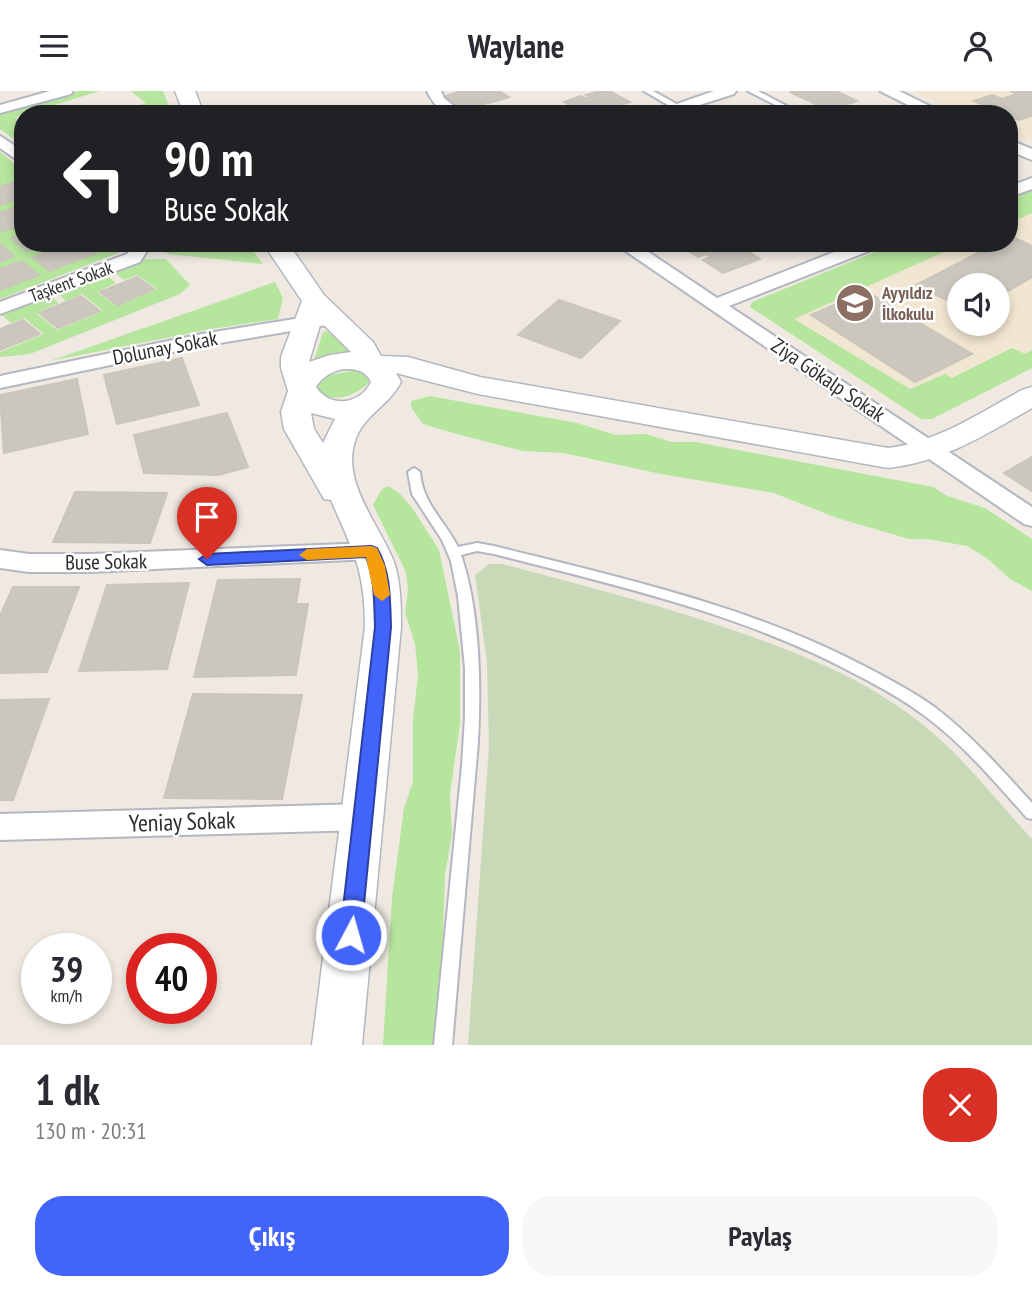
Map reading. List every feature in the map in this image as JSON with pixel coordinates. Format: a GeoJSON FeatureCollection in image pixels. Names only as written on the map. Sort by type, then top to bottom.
{"type":"FeatureCollection","features":[{"type":"Feature","properties":{"kind":"street"},"geometry":{"type":"LineString","coordinates":[[15,105],[66,91]]}},
{"type":"Feature","properties":{"kind":"street"},"geometry":{"type":"LineString","coordinates":[[434,91],[438,100],[445,105]]}},
{"type":"Feature","properties":{"kind":"street"},"geometry":{"type":"LineString","coordinates":[[697,105],[729,91]]}},
{"type":"Feature","properties":{"kind":"street"},"geometry":{"type":"LineString","coordinates":[[887,91],[919,105]]}},
{"type":"Feature","properties":{"kind":"street"},"geometry":{"type":"LineString","coordinates":[[0,141],[14,152]]}},
{"type":"Feature","properties":{"kind":"street","name":"Taşkent Sokak"},"geometry":{"type":"LineString","coordinates":[[0,308],[134,258],[133,252]]}},
{"type":"Feature","properties":{"kind":"street"},"geometry":{"type":"LineString","coordinates":[[280,252],[318,314],[363,348],[373,382],[342,430],[335,451],[341,484],[364,536],[381,585],[383,627],[337,1045]]}},
{"type":"Feature","properties":{"kind":"street","name":"Ziya Gökalp Sokak"},"geometry":{"type":"LineString","coordinates":[[637,252],[1032,518]]}},
{"type":"Feature","properties":{"kind":"street"},"geometry":{"type":"LineString","coordinates":[[717,305],[850,252]]}},
{"type":"Feature","properties":{"kind":"street"},"geometry":{"type":"LineString","coordinates":[[318,314],[295,357],[295,368],[309,400],[326,408],[342,410],[373,382]]}},
{"type":"Feature","properties":{"kind":"street","name":"Dolunay Sokak"},"geometry":{"type":"LineString","coordinates":[[0,381],[318,314]]}},
{"type":"Feature","properties":{"kind":"street"},"geometry":{"type":"LineString","coordinates":[[364,536],[310,451],[299,429],[296,412],[306,378],[322,366],[342,361],[373,382],[478,385],[863,456],[910,457],[930,451],[1032,396]]}},
{"type":"Feature","properties":{"kind":"street","name":"Buse Sokak"},"geometry":{"type":"LineString","coordinates":[[3,567],[90,563],[364,536]]}},
{"type":"Feature","properties":{"kind":"street","name":"Yeniay Sokak"},"geometry":{"type":"LineString","coordinates":[[0,827],[364,817]]}},
{"type":"Feature","properties":{"kind":"lane"},"geometry":{"type":"LineString","coordinates":[[649,91],[676,105]]}},
{"type":"Feature","properties":{"kind":"lane"},"geometry":{"type":"LineString","coordinates":[[752,91],[781,105]]}},
{"type":"Feature","properties":{"kind":"lane"},"geometry":{"type":"LineString","coordinates":[[414,472],[413,485],[419,500],[445,534],[454,552],[470,646],[473,739],[443,1045]]}},
{"type":"Feature","properties":{"kind":"lane"},"geometry":{"type":"LineString","coordinates":[[454,552],[477,547],[494,550],[655,591],[714,607],[812,645],[875,678],[937,717],[968,744],[1032,813]]}},
{"type":"Feature","properties":{"kind":"shaded area"},"geometry":{"type":"Polygon","coordinates":[[[912,91],[1032,91],[1032,140],[1018,136],[1018,105],[944,105],[912,91]]]}},
{"type":"Feature","properties":{"kind":"shaded area","name":"Ayyıldız İlkokulu"},"geometry":{"type":"Polygon","coordinates":[[[1032,189],[1032,368],[932,419],[913,415],[750,307],[752,302],[875,252],[1018,252],[1018,195],[1032,189]]]}},
{"type":"Feature","properties":{"kind":"green space"},"geometry":{"type":"Polygon","coordinates":[[[79,91],[100,91],[54,105],[31,105],[79,91]]]}},
{"type":"Feature","properties":{"kind":"green space"},"geometry":{"type":"Polygon","coordinates":[[[131,91],[163,91],[168,105],[140,105],[146,103],[131,91]]]}},
{"type":"Feature","properties":{"kind":"green space"},"geometry":{"type":"Polygon","coordinates":[[[14,110],[14,139],[0,129],[0,114],[14,110]]]}},
{"type":"Feature","properties":{"kind":"green space"},"geometry":{"type":"Polygon","coordinates":[[[0,152],[14,163],[14,252],[121,252],[0,299],[0,152]]]}},
{"type":"Feature","properties":{"kind":"green space"},"geometry":{"type":"Polygon","coordinates":[[[1032,189],[1032,213],[1018,219],[1018,195],[1032,189]]]}},
{"type":"Feature","properties":{"kind":"green space"},"geometry":{"type":"Polygon","coordinates":[[[165,252],[254,252],[263,264],[165,252]]]}},
{"type":"Feature","properties":{"kind":"green space"},"geometry":{"type":"Polygon","coordinates":[[[875,252],[944,252],[794,319],[910,389],[945,374],[952,378],[1012,348],[1025,354],[1032,350],[1032,368],[932,419],[921,419],[750,307],[752,302],[875,252]]]}},
{"type":"Feature","properties":{"kind":"green space"},"geometry":{"type":"Polygon","coordinates":[[[145,259],[166,259],[190,285],[180,294],[30,354],[0,357],[0,352],[44,334],[24,318],[11,323],[2,315],[49,296],[59,303],[36,313],[57,330],[103,311],[82,294],[66,301],[57,293],[106,275],[116,283],[97,292],[116,306],[157,289],[137,275],[124,280],[114,272],[145,259]]]}},
{"type":"Feature","properties":{"kind":"green space"},"geometry":{"type":"Polygon","coordinates":[[[275,282],[283,298],[278,319],[211,329],[50,361],[275,282]]]}},
{"type":"Feature","properties":{"kind":"green space"},"geometry":{"type":"Polygon","coordinates":[[[327,331],[350,351],[314,360],[323,332],[327,331]]]}},
{"type":"Feature","properties":{"kind":"green space"},"geometry":{"type":"Polygon","coordinates":[[[357,370],[366,374],[369,383],[350,395],[328,397],[315,388],[323,376],[357,370]]]}},
{"type":"Feature","properties":{"kind":"green space"},"geometry":{"type":"Polygon","coordinates":[[[430,396],[577,423],[616,435],[645,434],[672,442],[696,442],[933,487],[947,496],[985,508],[1032,539],[1032,591],[1010,579],[988,559],[967,546],[928,539],[909,539],[837,518],[774,493],[661,474],[564,453],[523,451],[423,424],[411,407],[411,401],[430,396]]]}},
{"type":"Feature","properties":{"kind":"green space"},"geometry":{"type":"Polygon","coordinates":[[[389,486],[413,509],[439,550],[460,651],[460,724],[450,794],[452,835],[445,875],[442,960],[438,984],[439,1019],[434,1045],[383,1045],[392,898],[404,808],[413,782],[413,720],[418,674],[415,644],[405,613],[408,589],[406,572],[373,505],[382,489],[389,486]]]}},
{"type":"Feature","properties":{"kind":"green space"},"geometry":{"type":"Polygon","coordinates":[[[489,564],[502,564],[656,606],[786,649],[861,683],[934,734],[968,767],[1032,839],[1032,1045],[468,1045],[489,747],[487,662],[475,575],[489,564]]]}},
{"type":"Feature","properties":{"kind":"building"},"geometry":{"type":"Polygon","coordinates":[[[461,91],[499,91],[509,97],[489,103],[479,101],[484,104],[481,105],[457,105],[443,97],[461,91]]]}},
{"type":"Feature","properties":{"kind":"building"},"geometry":{"type":"Polygon","coordinates":[[[609,91],[630,102],[620,105],[570,105],[564,102],[581,96],[590,97],[586,95],[609,91]]]}},
{"type":"Feature","properties":{"kind":"building"},"geometry":{"type":"Polygon","coordinates":[[[834,91],[831,92],[838,92],[857,101],[845,105],[818,105],[811,102],[817,100],[807,100],[790,92],[834,91]]]}},
{"type":"Feature","properties":{"kind":"building"},"geometry":{"type":"Polygon","coordinates":[[[1010,91],[1032,91],[1032,116],[1018,120],[1018,105],[983,105],[974,101],[992,95],[1002,99],[1017,94],[1010,91]]]}},
{"type":"Feature","properties":{"kind":"building"},"geometry":{"type":"Polygon","coordinates":[[[14,182],[14,200],[0,205],[0,187],[14,182]]]}},
{"type":"Feature","properties":{"kind":"building"},"geometry":{"type":"Polygon","coordinates":[[[14,208],[14,228],[3,231],[0,229],[0,213],[14,208]]]}},
{"type":"Feature","properties":{"kind":"building"},"geometry":{"type":"Polygon","coordinates":[[[1018,239],[1032,246],[1032,277],[1010,290],[1010,273],[947,273],[947,300],[916,285],[980,252],[1018,252],[1018,239]]]}},
{"type":"Feature","properties":{"kind":"building"},"geometry":{"type":"Polygon","coordinates":[[[0,244],[14,256],[0,262],[0,244]]]}},
{"type":"Feature","properties":{"kind":"building"},"geometry":{"type":"Polygon","coordinates":[[[47,252],[99,252],[49,271],[33,257],[47,252]]]}},
{"type":"Feature","properties":{"kind":"building"},"geometry":{"type":"Polygon","coordinates":[[[690,252],[749,252],[760,259],[723,273],[703,260],[711,257],[706,254],[698,257],[690,252]]]}},
{"type":"Feature","properties":{"kind":"building"},"geometry":{"type":"Polygon","coordinates":[[[22,261],[39,275],[0,290],[0,269],[22,261]]]}},
{"type":"Feature","properties":{"kind":"building"},"geometry":{"type":"Polygon","coordinates":[[[137,277],[154,289],[117,305],[100,292],[137,277]]]}},
{"type":"Feature","properties":{"kind":"building"},"geometry":{"type":"Polygon","coordinates":[[[866,291],[972,354],[915,382],[811,315],[866,291]]]}},
{"type":"Feature","properties":{"kind":"building"},"geometry":{"type":"Polygon","coordinates":[[[81,296],[100,311],[58,328],[39,313],[81,296]]]}},
{"type":"Feature","properties":{"kind":"building"},"geometry":{"type":"Polygon","coordinates":[[[559,300],[620,321],[581,358],[518,335],[559,300]]]}},
{"type":"Feature","properties":{"kind":"building"},"geometry":{"type":"Polygon","coordinates":[[[23,320],[40,334],[0,350],[0,329],[23,320]]]}},
{"type":"Feature","properties":{"kind":"building"},"geometry":{"type":"Polygon","coordinates":[[[182,358],[199,405],[117,424],[104,375],[182,358]]]}},
{"type":"Feature","properties":{"kind":"building"},"geometry":{"type":"Polygon","coordinates":[[[77,379],[88,434],[4,453],[0,395],[77,379]]]}},
{"type":"Feature","properties":{"kind":"building"},"geometry":{"type":"Polygon","coordinates":[[[227,413],[248,467],[218,475],[144,473],[134,435],[227,413]]]}},
{"type":"Feature","properties":{"kind":"building"},"geometry":{"type":"Polygon","coordinates":[[[1032,457],[1032,491],[1004,473],[1032,457]]]}},
{"type":"Feature","properties":{"kind":"building"},"geometry":{"type":"Polygon","coordinates":[[[75,492],[167,493],[150,543],[53,542],[75,492]]]}},
{"type":"Feature","properties":{"kind":"building"},"geometry":{"type":"Polygon","coordinates":[[[300,579],[296,604],[308,604],[296,675],[194,677],[218,580],[300,579]]]}},
{"type":"Feature","properties":{"kind":"building"},"geometry":{"type":"Polygon","coordinates":[[[189,583],[167,669],[79,671],[107,585],[189,583]]]}},
{"type":"Feature","properties":{"kind":"building"},"geometry":{"type":"Polygon","coordinates":[[[13,587],[79,587],[47,672],[0,673],[0,616],[13,587]]]}},
{"type":"Feature","properties":{"kind":"building"},"geometry":{"type":"Polygon","coordinates":[[[193,694],[302,695],[282,799],[164,798],[193,694]]]}},
{"type":"Feature","properties":{"kind":"building"},"geometry":{"type":"Polygon","coordinates":[[[49,699],[13,800],[0,800],[0,700],[49,699]]]}},
{"type":"Feature","properties":{"kind":"slow traffic"},"geometry":{"type":"LineString","coordinates":[[307,555],[371,551],[377,566],[382,595]]}},
{"type":"Feature","properties":{"kind":"place","name":"Ayyıldız İlkokulu"},"geometry":{"type":"Point","coordinates":[855,303]}},
{"type":"Feature","properties":{"kind":"route"},"geometry":{"type":"LineString","coordinates":[[207,559],[371,551],[377,566],[381,585],[383,627],[351,935]]}}]}
